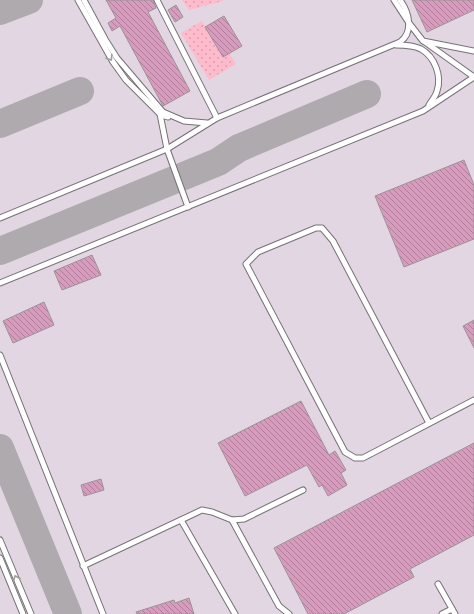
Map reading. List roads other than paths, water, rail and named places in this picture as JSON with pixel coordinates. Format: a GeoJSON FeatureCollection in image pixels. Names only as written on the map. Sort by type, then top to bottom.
{"type":"FeatureCollection","features":[{"type":"Feature","properties":{"kind":"lane"},"geometry":{"type":"LineString","coordinates":[[78,0],[112,62],[126,80],[160,115],[184,121],[207,123]]}},
{"type":"Feature","properties":{"kind":"lane"},"geometry":{"type":"LineString","coordinates":[[84,0],[117,58],[154,103],[163,112],[184,121]]}},
{"type":"Feature","properties":{"kind":"lane"},"geometry":{"type":"LineString","coordinates":[[158,0],[217,118]]}},
{"type":"Feature","properties":{"kind":"lane"},"geometry":{"type":"LineString","coordinates":[[394,0],[409,24],[423,41],[439,77],[437,92],[423,111]]}},
{"type":"Feature","properties":{"kind":"lane"},"geometry":{"type":"LineString","coordinates":[[0,218],[167,149],[217,118],[402,41],[409,29],[409,24],[404,5],[400,0]]}},
{"type":"Feature","properties":{"kind":"lane"},"geometry":{"type":"LineString","coordinates":[[423,41],[474,51]]}},
{"type":"Feature","properties":{"kind":"lane"},"geometry":{"type":"LineString","coordinates":[[0,283],[423,111],[474,77],[423,41]]}},
{"type":"Feature","properties":{"kind":"lane"},"geometry":{"type":"LineString","coordinates":[[393,45],[418,48],[426,53],[434,63]]}},
{"type":"Feature","properties":{"kind":"lane"},"geometry":{"type":"LineString","coordinates":[[154,103],[160,115],[167,149],[188,207]]}},
{"type":"Feature","properties":{"kind":"lane"},"geometry":{"type":"LineString","coordinates":[[430,423],[333,241],[322,228],[316,228],[258,252],[250,258],[246,264],[345,452],[355,458],[363,458],[430,423],[474,400]]}},
{"type":"Feature","properties":{"kind":"lane"},"geometry":{"type":"LineString","coordinates":[[0,356],[103,614]]}},
{"type":"Feature","properties":{"kind":"lane"},"geometry":{"type":"LineString","coordinates":[[83,566],[202,510],[212,512],[232,520],[244,520],[303,490]]}},
{"type":"Feature","properties":{"kind":"lane"},"geometry":{"type":"LineString","coordinates":[[181,520],[235,614]]}},
{"type":"Feature","properties":{"kind":"lane"},"geometry":{"type":"LineString","coordinates":[[232,520],[279,606],[289,614]]}},
{"type":"Feature","properties":{"kind":"lane"},"geometry":{"type":"LineString","coordinates":[[0,540],[31,614]]}},
{"type":"Feature","properties":{"kind":"lane"},"geometry":{"type":"LineString","coordinates":[[0,558],[23,614]]}},
{"type":"Feature","properties":{"kind":"lane"},"geometry":{"type":"LineString","coordinates":[[438,584],[453,611],[442,614]]}}]}
